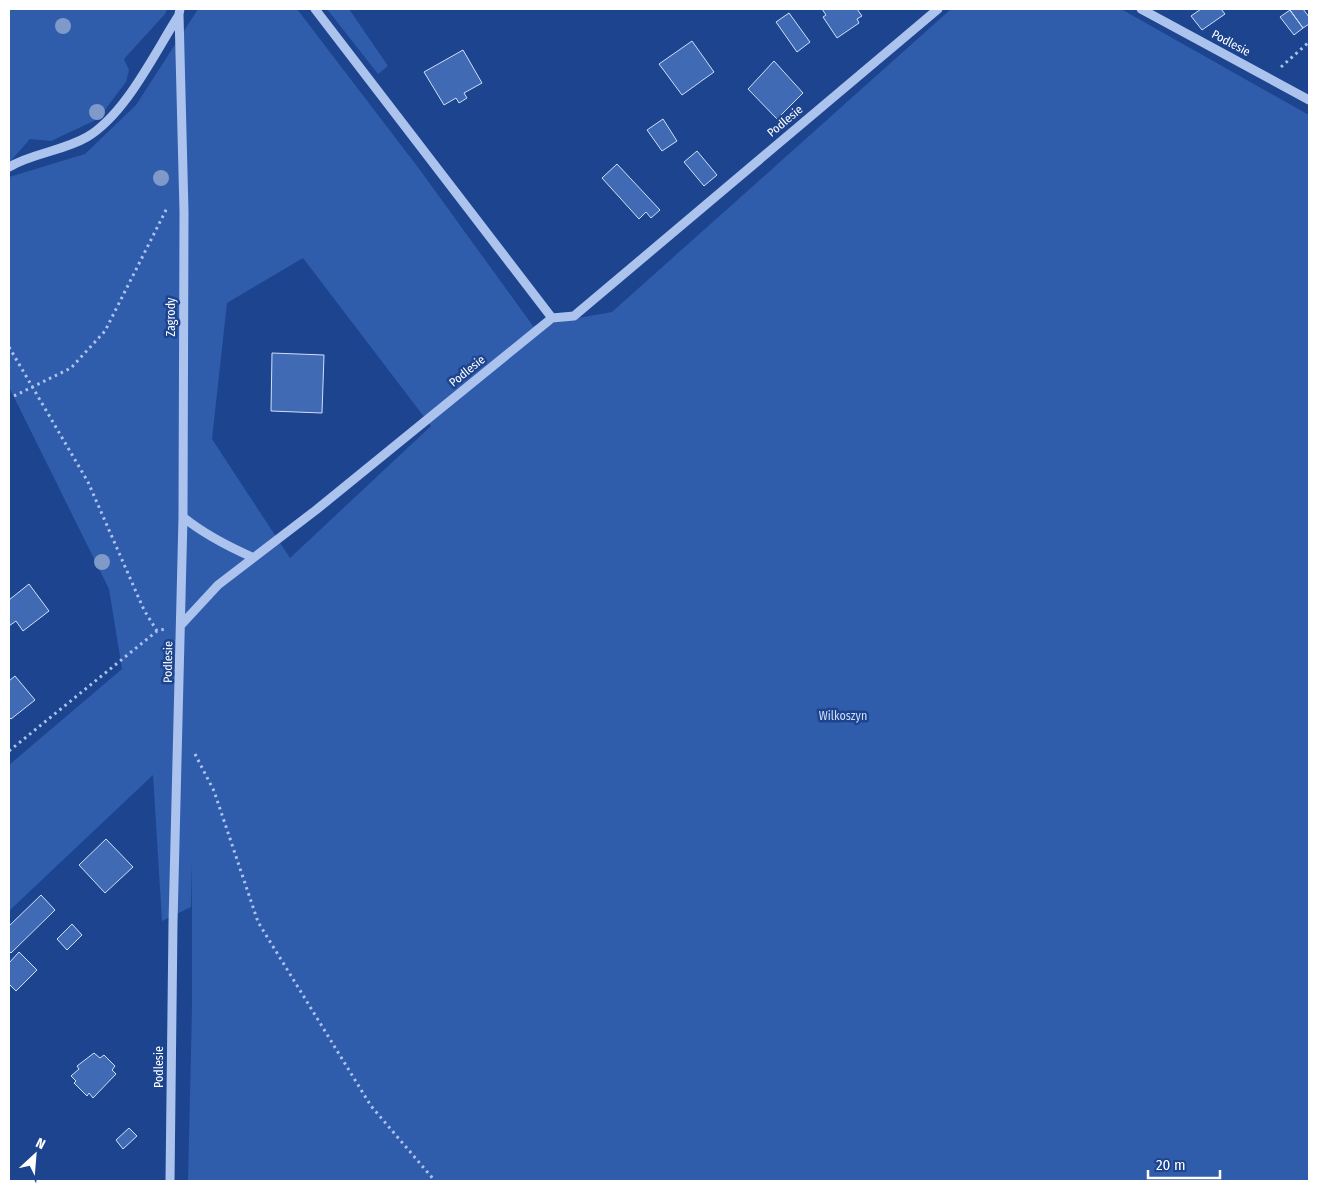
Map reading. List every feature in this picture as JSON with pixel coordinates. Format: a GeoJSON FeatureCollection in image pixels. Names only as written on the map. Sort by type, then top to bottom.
{"type":"FeatureCollection","features":[{"type":"Feature","properties":{"kind":"street"},"geometry":{"type":"LineString","coordinates":[[315,9],[552,318]]}},
{"type":"Feature","properties":{"kind":"street","name":"Podlesie"},"geometry":{"type":"LineString","coordinates":[[170,1181],[173,922],[180,724],[181,625],[218,585],[252,557],[316,510],[552,318],[574,316],[938,9]]}},
{"type":"Feature","properties":{"kind":"street","name":"Podlesie"},"geometry":{"type":"LineString","coordinates":[[1141,9],[1309,100]]}},
{"type":"Feature","properties":{"kind":"street"},"geometry":{"type":"LineString","coordinates":[[9,167],[70,145],[89,136],[111,118],[130,92],[180,12]]}},
{"type":"Feature","properties":{"kind":"street","name":"Zagrody"},"geometry":{"type":"LineString","coordinates":[[180,12],[184,212],[181,625]]}},
{"type":"Feature","properties":{"kind":"street"},"geometry":{"type":"LineString","coordinates":[[183,517],[214,539],[252,557]]}},
{"type":"Feature","properties":{"kind":"path"},"geometry":{"type":"LineString","coordinates":[[1269,77],[1309,42]]}},
{"type":"Feature","properties":{"kind":"path"},"geometry":{"type":"LineString","coordinates":[[14,396],[34,388],[71,368],[105,330],[168,206]]}},
{"type":"Feature","properties":{"kind":"path"},"geometry":{"type":"LineString","coordinates":[[9,347],[88,482],[144,610],[157,631]]}},
{"type":"Feature","properties":{"kind":"path"},"geometry":{"type":"LineString","coordinates":[[9,751],[157,631],[181,625]]}},
{"type":"Feature","properties":{"kind":"path"},"geometry":{"type":"LineString","coordinates":[[180,724],[214,791],[258,922],[371,1106],[435,1181]]}},
{"type":"Feature","properties":{"kind":"green space"},"geometry":{"type":"Polygon","coordinates":[[[9,9],[167,9],[165,14],[124,59],[129,70],[126,82],[98,119],[51,141],[30,139],[9,163],[9,9]]]}},
{"type":"Feature","properties":{"kind":"green space","name":"Wilkoszyn"},"geometry":{"type":"Polygon","coordinates":[[[198,9],[297,9],[420,170],[533,326],[612,312],[951,9],[1121,9],[1309,115],[1309,1181],[188,1181],[192,1007],[192,860],[191,907],[162,921],[153,775],[9,911],[9,765],[122,669],[109,589],[9,387],[9,177],[85,154],[136,105],[198,9]],[[303,258],[227,303],[212,439],[290,558],[431,426],[303,258]]]}},
{"type":"Feature","properties":{"kind":"green space"},"geometry":{"type":"Polygon","coordinates":[[[327,9],[349,9],[388,66],[378,74],[327,9]]]}},
{"type":"Feature","properties":{"kind":"building"},"geometry":{"type":"Polygon","coordinates":[[[822,9],[857,9],[862,16],[857,19],[859,23],[837,38],[823,17],[826,15],[822,9]]]}},
{"type":"Feature","properties":{"kind":"building"},"geometry":{"type":"Polygon","coordinates":[[[1201,9],[1221,9],[1225,14],[1202,30],[1191,16],[1201,9]]]}},
{"type":"Feature","properties":{"kind":"building"},"geometry":{"type":"Polygon","coordinates":[[[1289,9],[1303,9],[1309,17],[1309,24],[1303,28],[1289,9]]]}},
{"type":"Feature","properties":{"kind":"building"},"geometry":{"type":"Polygon","coordinates":[[[1290,10],[1303,28],[1294,35],[1280,17],[1290,10]]]}},
{"type":"Feature","properties":{"kind":"building"},"geometry":{"type":"Polygon","coordinates":[[[789,13],[810,42],[797,52],[776,22],[789,13]]]}},
{"type":"Feature","properties":{"kind":"building"},"geometry":{"type":"Polygon","coordinates":[[[692,41],[714,72],[682,95],[659,64],[692,41]]]}},
{"type":"Feature","properties":{"kind":"building"},"geometry":{"type":"Polygon","coordinates":[[[463,50],[482,83],[464,93],[467,98],[459,103],[456,98],[444,105],[424,72],[463,50]]]}},
{"type":"Feature","properties":{"kind":"building"},"geometry":{"type":"Polygon","coordinates":[[[774,61],[803,93],[777,119],[748,89],[774,61]]]}},
{"type":"Feature","properties":{"kind":"building"},"geometry":{"type":"Polygon","coordinates":[[[663,119],[677,141],[662,151],[647,130],[663,119]]]}},
{"type":"Feature","properties":{"kind":"building"},"geometry":{"type":"Polygon","coordinates":[[[697,151],[717,175],[704,186],[684,162],[697,151]]]}},
{"type":"Feature","properties":{"kind":"building"},"geometry":{"type":"Polygon","coordinates":[[[617,164],[660,210],[651,218],[646,212],[639,219],[602,178],[617,164]]]}},
{"type":"Feature","properties":{"kind":"building"},"geometry":{"type":"Polygon","coordinates":[[[272,353],[324,355],[322,413],[271,411],[272,353]]]}},
{"type":"Feature","properties":{"kind":"building"},"geometry":{"type":"Polygon","coordinates":[[[29,584],[49,611],[23,631],[16,621],[9,626],[9,600],[29,584]]]}},
{"type":"Feature","properties":{"kind":"building"},"geometry":{"type":"Polygon","coordinates":[[[15,676],[35,700],[11,719],[9,717],[9,681],[15,676]]]}},
{"type":"Feature","properties":{"kind":"building"},"geometry":{"type":"Polygon","coordinates":[[[106,839],[133,867],[105,893],[79,865],[106,839]]]}},
{"type":"Feature","properties":{"kind":"building"},"geometry":{"type":"Polygon","coordinates":[[[41,895],[55,910],[11,953],[9,951],[9,926],[41,895]]]}},
{"type":"Feature","properties":{"kind":"building"},"geometry":{"type":"Polygon","coordinates":[[[72,924],[82,935],[67,950],[57,939],[72,924]]]}},
{"type":"Feature","properties":{"kind":"building"},"geometry":{"type":"Polygon","coordinates":[[[19,952],[37,970],[16,991],[9,984],[9,963],[19,952]]]}},
{"type":"Feature","properties":{"kind":"building"},"geometry":{"type":"Polygon","coordinates":[[[94,1053],[100,1058],[104,1055],[115,1066],[112,1070],[116,1074],[93,1098],[89,1093],[87,1096],[74,1083],[76,1081],[71,1076],[79,1069],[77,1066],[94,1053]]]}},
{"type":"Feature","properties":{"kind":"building"},"geometry":{"type":"Polygon","coordinates":[[[129,1128],[137,1136],[123,1149],[116,1140],[129,1128]]]}}]}
